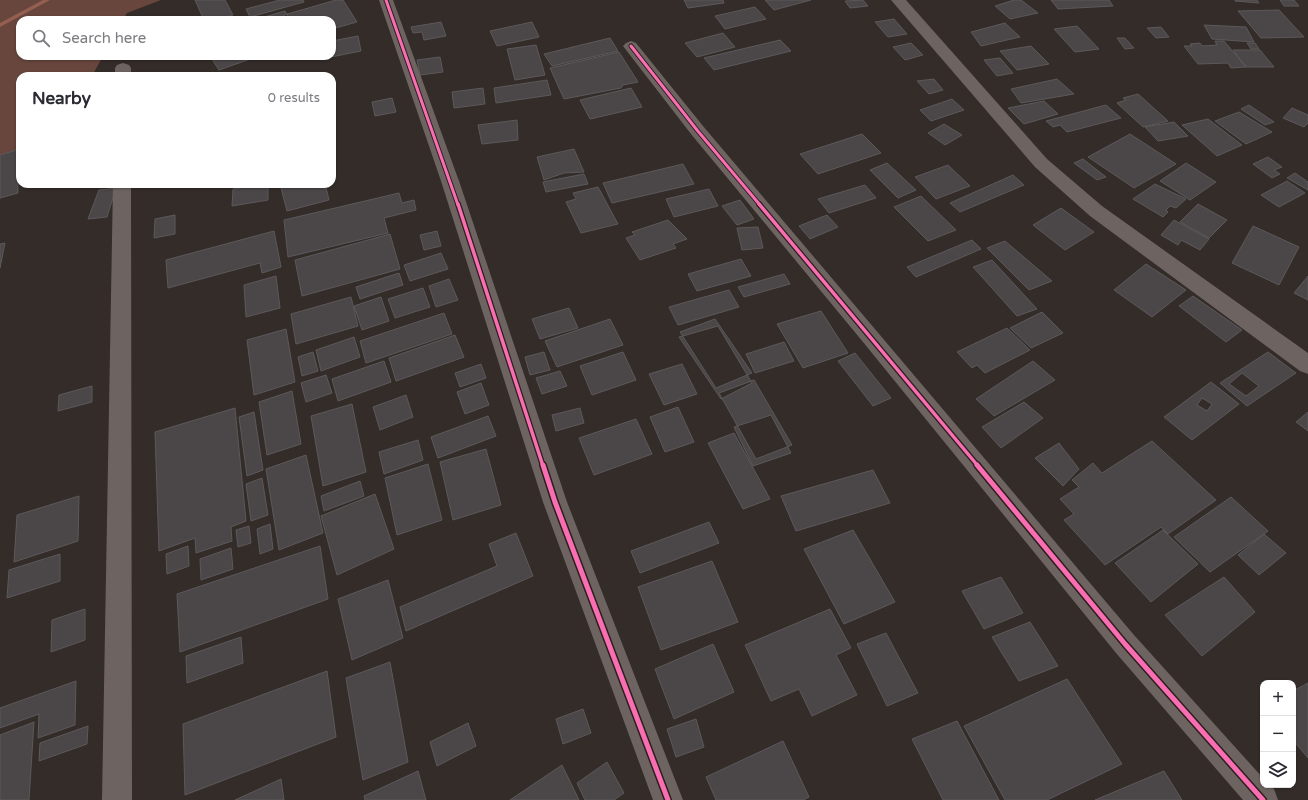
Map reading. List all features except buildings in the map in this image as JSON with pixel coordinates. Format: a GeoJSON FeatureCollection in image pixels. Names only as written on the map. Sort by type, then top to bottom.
{"type":"FeatureCollection","features":[{"type":"Feature","properties":{"kind":"street"},"geometry":{"type":"LineString","coordinates":[[386,0],[452,188],[555,502],[668,800]]}},
{"type":"Feature","properties":{"kind":"street"},"geometry":{"type":"LineString","coordinates":[[898,0],[1041,163],[1075,194],[1096,211],[1308,365]]}},
{"type":"Feature","properties":{"kind":"street"},"geometry":{"type":"LineString","coordinates":[[631,46],[697,130],[1125,644],[1263,800]]}},
{"type":"Feature","properties":{"kind":"street"},"geometry":{"type":"LineString","coordinates":[[117,800],[122,188]]}},
{"type":"Feature","properties":{"kind":"shaded area"},"geometry":{"type":"Polygon","coordinates":[[[0,0],[161,0],[127,13],[125,16],[16,16],[16,60],[101,60],[94,72],[16,72],[16,156],[0,162],[0,0]]]}},
{"type":"Feature","properties":{"kind":"waterway"},"geometry":{"type":"LineString","coordinates":[[17,16],[47,0]]}},
{"type":"Feature","properties":{"kind":"waterway"},"geometry":{"type":"LineString","coordinates":[[0,25],[16,16]]}},
{"type":"Feature","properties":{"kind":"cycle path"},"geometry":{"type":"LineString","coordinates":[[386,0],[450,181],[555,502],[668,800]]}},
{"type":"Feature","properties":{"kind":"cycle path"},"geometry":{"type":"LineString","coordinates":[[631,46],[697,130],[1125,644],[1263,800]]}}]}
